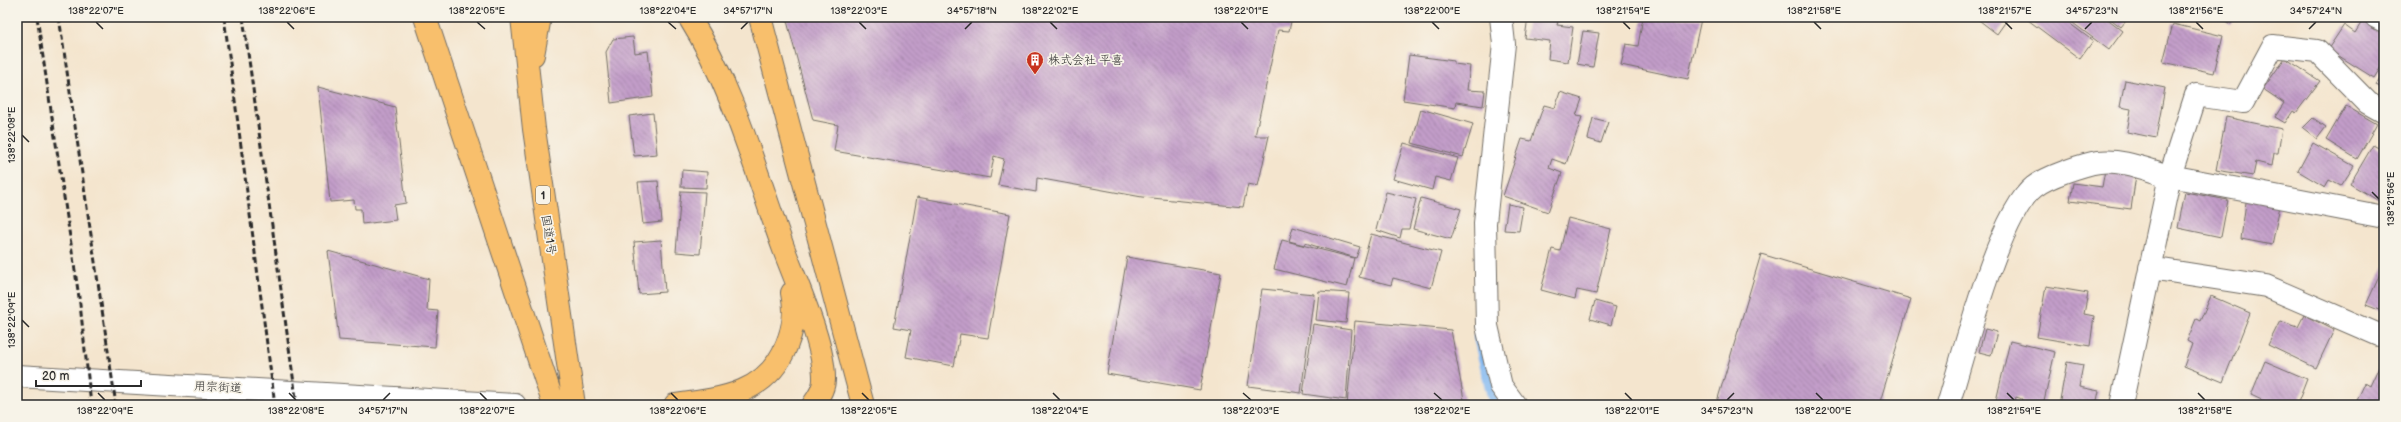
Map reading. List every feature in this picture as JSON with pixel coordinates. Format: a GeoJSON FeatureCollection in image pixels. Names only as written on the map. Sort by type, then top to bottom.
{"type":"FeatureCollection","features":[{"type":"Feature","properties":{"kind":"highway"},"geometry":{"type":"LineString","coordinates":[[425,17],[554,405]]}},
{"type":"Feature","properties":{"kind":"highway","name":"国道1号"},"geometry":{"type":"LineString","coordinates":[[522,17],[534,129],[574,405]]}},
{"type":"Feature","properties":{"kind":"highway"},"geometry":{"type":"LineString","coordinates":[[528,75],[540,17]]}},
{"type":"Feature","properties":{"kind":"highway"},"geometry":{"type":"LineString","coordinates":[[689,17],[704,40],[724,86]]}},
{"type":"Feature","properties":{"kind":"highway"},"geometry":{"type":"LineString","coordinates":[[698,17],[784,249],[822,361],[824,382],[813,405]]}},
{"type":"Feature","properties":{"kind":"highway"},"geometry":{"type":"LineString","coordinates":[[760,17],[863,405]]}},
{"type":"Feature","properties":{"kind":"highway"},"geometry":{"type":"LineString","coordinates":[[675,405],[734,395],[765,378],[778,364],[794,327],[795,304],[784,249]]}},
{"type":"Feature","properties":{"kind":"street"},"geometry":{"type":"LineString","coordinates":[[1501,17],[1504,44],[1485,222],[1486,326],[1500,386],[1515,405]]}},
{"type":"Feature","properties":{"kind":"street"},"geometry":{"type":"LineString","coordinates":[[2376,17],[2384,21]]}},
{"type":"Feature","properties":{"kind":"street"},"geometry":{"type":"LineString","coordinates":[[2121,405],[2170,176],[2196,95],[2243,102],[2273,46],[2317,51],[2368,103],[2384,112]]}},
{"type":"Feature","properties":{"kind":"street"},"geometry":{"type":"LineString","coordinates":[[1948,405],[1997,250],[2016,210],[2034,187],[2066,171],[2099,162],[2125,164],[2170,176],[2384,217]]}},
{"type":"Feature","properties":{"kind":"street"},"geometry":{"type":"LineString","coordinates":[[2150,268],[2266,286],[2379,334]]}},
{"type":"Feature","properties":{"kind":"street","name":"用宗街道"},"geometry":{"type":"LineString","coordinates":[[17,376],[515,405]]}},
{"type":"Feature","properties":{"kind":"building","name":"株式会社 平喜"},"geometry":{"type":"Polygon","coordinates":[[[786,17],[1292,17],[1289,31],[1278,30],[1255,136],[1269,136],[1258,186],[1248,184],[1243,207],[1142,197],[1037,178],[1036,192],[998,185],[1004,159],[994,156],[990,178],[834,151],[838,125],[813,120],[786,17]]]}},
{"type":"Feature","properties":{"kind":"building"},"geometry":{"type":"Polygon","coordinates":[[[1528,17],[1559,17],[1557,25],[1573,27],[1568,62],[1548,59],[1550,41],[1525,38],[1528,17]]]}},
{"type":"Feature","properties":{"kind":"building"},"geometry":{"type":"Polygon","coordinates":[[[1643,17],[1701,19],[1688,79],[1621,65],[1626,44],[1638,46],[1643,17]]]}},
{"type":"Feature","properties":{"kind":"building"},"geometry":{"type":"Polygon","coordinates":[[[1975,17],[2009,17],[1997,34],[1975,17]]]}},
{"type":"Feature","properties":{"kind":"building"},"geometry":{"type":"Polygon","coordinates":[[[2024,17],[2061,17],[2093,41],[2080,59],[2024,17]]]}},
{"type":"Feature","properties":{"kind":"building"},"geometry":{"type":"Polygon","coordinates":[[[2065,17],[2105,17],[2123,31],[2109,50],[2065,17]]]}},
{"type":"Feature","properties":{"kind":"building"},"geometry":{"type":"Polygon","coordinates":[[[2108,17],[2129,17],[2121,27],[2108,17]]]}},
{"type":"Feature","properties":{"kind":"building"},"geometry":{"type":"Polygon","coordinates":[[[2217,17],[2235,17],[2231,24],[2217,17]]]}},
{"type":"Feature","properties":{"kind":"building"},"geometry":{"type":"Polygon","coordinates":[[[2363,20],[2384,34],[2384,62],[2374,78],[2328,49],[2344,25],[2355,33],[2363,20]]]}},
{"type":"Feature","properties":{"kind":"building"},"geometry":{"type":"Polygon","coordinates":[[[2173,24],[2223,36],[2214,73],[2163,62],[2173,24]]]}},
{"type":"Feature","properties":{"kind":"building"},"geometry":{"type":"Polygon","coordinates":[[[1583,31],[1599,33],[1593,67],[1577,64],[1583,31]]]}},
{"type":"Feature","properties":{"kind":"building"},"geometry":{"type":"Polygon","coordinates":[[[633,37],[635,53],[648,51],[653,97],[611,103],[606,52],[613,39],[633,37]]]}},
{"type":"Feature","properties":{"kind":"building"},"geometry":{"type":"Polygon","coordinates":[[[1409,55],[1454,61],[1454,64],[1470,66],[1467,90],[1485,91],[1483,106],[1456,102],[1455,108],[1403,100],[1409,55]]]}},
{"type":"Feature","properties":{"kind":"building"},"geometry":{"type":"Polygon","coordinates":[[[2285,58],[2320,81],[2296,113],[2293,111],[2285,123],[2275,117],[2284,103],[2263,89],[2285,58]]]}},
{"type":"Feature","properties":{"kind":"building"},"geometry":{"type":"Polygon","coordinates":[[[2384,70],[2384,89],[2376,85],[2384,70]]]}},
{"type":"Feature","properties":{"kind":"building"},"geometry":{"type":"Polygon","coordinates":[[[2125,80],[2165,88],[2156,138],[2127,132],[2131,109],[2120,107],[2125,80]]]}},
{"type":"Feature","properties":{"kind":"building"},"geometry":{"type":"Polygon","coordinates":[[[318,87],[395,107],[406,203],[394,205],[396,220],[362,224],[361,209],[355,209],[354,200],[330,202],[318,87]]]}},
{"type":"Feature","properties":{"kind":"building"},"geometry":{"type":"Polygon","coordinates":[[[1560,92],[1582,99],[1576,116],[1582,117],[1566,164],[1552,159],[1549,168],[1562,173],[1548,212],[1503,196],[1522,139],[1531,141],[1544,105],[1555,108],[1560,92]]]}},
{"type":"Feature","properties":{"kind":"building"},"geometry":{"type":"Polygon","coordinates":[[[2346,106],[2377,124],[2357,159],[2326,140],[2346,106]]]}},
{"type":"Feature","properties":{"kind":"building"},"geometry":{"type":"Polygon","coordinates":[[[1421,109],[1473,124],[1463,157],[1412,143],[1421,109]]]}},
{"type":"Feature","properties":{"kind":"building"},"geometry":{"type":"Polygon","coordinates":[[[653,113],[657,154],[634,156],[629,116],[653,113]]]}},
{"type":"Feature","properties":{"kind":"building"},"geometry":{"type":"Polygon","coordinates":[[[2226,117],[2282,129],[2278,153],[2274,153],[2272,166],[2256,162],[2253,176],[2216,170],[2226,117]]]}},
{"type":"Feature","properties":{"kind":"building"},"geometry":{"type":"Polygon","coordinates":[[[1593,118],[1608,122],[1601,143],[1588,139],[1593,118]]]}},
{"type":"Feature","properties":{"kind":"building"},"geometry":{"type":"Polygon","coordinates":[[[2313,118],[2326,127],[2317,139],[2303,128],[2313,118]]]}},
{"type":"Feature","properties":{"kind":"building"},"geometry":{"type":"Polygon","coordinates":[[[1404,143],[1458,158],[1451,181],[1435,177],[1432,190],[1393,179],[1404,143]]]}},
{"type":"Feature","properties":{"kind":"building"},"geometry":{"type":"Polygon","coordinates":[[[2313,143],[2354,166],[2341,186],[2329,180],[2325,187],[2298,171],[2313,143]]]}},
{"type":"Feature","properties":{"kind":"building"},"geometry":{"type":"Polygon","coordinates":[[[2373,145],[2384,151],[2384,191],[2379,201],[2350,184],[2373,145]]]}},
{"type":"Feature","properties":{"kind":"building"},"geometry":{"type":"Polygon","coordinates":[[[682,170],[707,172],[706,188],[681,187],[682,170]]]}},
{"type":"Feature","properties":{"kind":"building"},"geometry":{"type":"Polygon","coordinates":[[[2105,170],[2136,175],[2131,209],[2070,201],[2073,183],[2102,187],[2105,170]]]}},
{"type":"Feature","properties":{"kind":"building"},"geometry":{"type":"Polygon","coordinates":[[[658,181],[662,222],[643,224],[638,182],[658,181]]]}},
{"type":"Feature","properties":{"kind":"building"},"geometry":{"type":"Polygon","coordinates":[[[681,191],[705,192],[700,254],[676,252],[681,191]]]}},
{"type":"Feature","properties":{"kind":"building"},"geometry":{"type":"Polygon","coordinates":[[[1386,192],[1416,199],[1409,229],[1402,229],[1400,238],[1376,230],[1386,192]]]}},
{"type":"Feature","properties":{"kind":"building"},"geometry":{"type":"Polygon","coordinates":[[[2185,192],[2228,200],[2221,237],[2178,228],[2185,192]]]}},
{"type":"Feature","properties":{"kind":"building"},"geometry":{"type":"Polygon","coordinates":[[[2247,195],[2281,201],[2272,245],[2241,239],[2247,195]]]}},
{"type":"Feature","properties":{"kind":"building"},"geometry":{"type":"Polygon","coordinates":[[[917,197],[1010,214],[988,338],[960,334],[954,366],[906,357],[911,330],[894,327],[917,197]]]}},
{"type":"Feature","properties":{"kind":"building"},"geometry":{"type":"Polygon","coordinates":[[[1421,198],[1461,209],[1451,239],[1413,229],[1421,198]]]}},
{"type":"Feature","properties":{"kind":"building"},"geometry":{"type":"Polygon","coordinates":[[[1508,204],[1523,207],[1519,231],[1504,230],[1508,204]]]}},
{"type":"Feature","properties":{"kind":"building"},"geometry":{"type":"Polygon","coordinates":[[[1568,218],[1611,229],[1596,294],[1577,290],[1575,299],[1541,290],[1552,249],[1560,251],[1568,218]]]}},
{"type":"Feature","properties":{"kind":"building"},"geometry":{"type":"Polygon","coordinates":[[[1293,227],[1360,247],[1356,258],[1305,243],[1304,245],[1289,241],[1293,227]]]}},
{"type":"Feature","properties":{"kind":"building"},"geometry":{"type":"Polygon","coordinates":[[[1371,234],[1441,252],[1431,288],[1393,278],[1391,285],[1359,277],[1371,234]]]}},
{"type":"Feature","properties":{"kind":"building"},"geometry":{"type":"Polygon","coordinates":[[[661,240],[665,292],[639,294],[634,242],[661,240]]]}},
{"type":"Feature","properties":{"kind":"building"},"geometry":{"type":"Polygon","coordinates":[[[1282,240],[1354,258],[1347,287],[1274,269],[1282,240]]]}},
{"type":"Feature","properties":{"kind":"building"},"geometry":{"type":"Polygon","coordinates":[[[328,251],[429,279],[427,310],[438,311],[435,347],[339,340],[328,251]]]}},
{"type":"Feature","properties":{"kind":"building"},"geometry":{"type":"Polygon","coordinates":[[[1761,254],[1911,299],[1879,405],[1716,405],[1761,254]]]}},
{"type":"Feature","properties":{"kind":"building"},"geometry":{"type":"Polygon","coordinates":[[[1127,257],[1221,273],[1200,390],[1107,374],[1127,257]]]}},
{"type":"Feature","properties":{"kind":"building"},"geometry":{"type":"Polygon","coordinates":[[[2384,266],[2384,312],[2366,305],[2384,266]]]}},
{"type":"Feature","properties":{"kind":"building"},"geometry":{"type":"Polygon","coordinates":[[[2046,286],[2088,293],[2084,314],[2094,316],[2090,346],[2037,337],[2046,286]]]}},
{"type":"Feature","properties":{"kind":"building"},"geometry":{"type":"Polygon","coordinates":[[[1262,289],[1314,294],[1301,393],[1248,386],[1262,289]]]}},
{"type":"Feature","properties":{"kind":"building"},"geometry":{"type":"Polygon","coordinates":[[[1319,291],[1349,293],[1346,323],[1316,320],[1319,291]]]}},
{"type":"Feature","properties":{"kind":"building"},"geometry":{"type":"Polygon","coordinates":[[[2211,296],[2250,313],[2223,382],[2184,366],[2192,344],[2187,341],[2196,319],[2200,321],[2211,296]]]}},
{"type":"Feature","properties":{"kind":"building"},"geometry":{"type":"Polygon","coordinates":[[[1595,301],[1616,307],[1611,325],[1590,319],[1595,301]]]}},
{"type":"Feature","properties":{"kind":"building"},"geometry":{"type":"Polygon","coordinates":[[[2304,315],[2334,330],[2316,368],[2268,345],[2280,321],[2298,327],[2304,315]]]}},
{"type":"Feature","properties":{"kind":"building"},"geometry":{"type":"Polygon","coordinates":[[[1355,321],[1451,330],[1465,405],[1347,405],[1355,321]]]}},
{"type":"Feature","properties":{"kind":"building"},"geometry":{"type":"Polygon","coordinates":[[[1313,324],[1351,330],[1346,400],[1303,394],[1313,324]]]}},
{"type":"Feature","properties":{"kind":"building"},"geometry":{"type":"Polygon","coordinates":[[[1985,329],[1997,332],[1991,355],[1979,352],[1985,329]]]}},
{"type":"Feature","properties":{"kind":"building"},"geometry":{"type":"Polygon","coordinates":[[[2010,341],[2055,352],[2043,405],[2021,403],[2022,399],[2016,397],[2014,405],[1996,401],[2010,341]]]}},
{"type":"Feature","properties":{"kind":"building"},"geometry":{"type":"Polygon","coordinates":[[[2382,360],[2384,361],[2384,405],[2355,405],[2365,383],[2370,386],[2382,360]]]}},
{"type":"Feature","properties":{"kind":"building"},"geometry":{"type":"Polygon","coordinates":[[[2265,361],[2307,379],[2297,405],[2272,405],[2251,395],[2265,361]]]}},
{"type":"Feature","properties":{"kind":"building"},"geometry":{"type":"Polygon","coordinates":[[[2067,362],[2083,365],[2079,387],[2099,391],[2096,405],[2059,405],[2067,362]]]}},
{"type":"Feature","properties":{"kind":"waterway"},"geometry":{"type":"LineString","coordinates":[[1478,337],[1494,405]]}},
{"type":"Feature","properties":{"kind":"railway"},"geometry":{"type":"LineString","coordinates":[[37,17],[80,304],[91,405]]}},
{"type":"Feature","properties":{"kind":"railway"},"geometry":{"type":"LineString","coordinates":[[59,17],[116,405]]}},
{"type":"Feature","properties":{"kind":"railway"},"geometry":{"type":"LineString","coordinates":[[224,17],[275,405]]}},
{"type":"Feature","properties":{"kind":"railway"},"geometry":{"type":"LineString","coordinates":[[243,17],[297,405]]}},
{"type":"Feature","properties":{"kind":"place","name":"株式会社 平喜"},"geometry":{"type":"Point","coordinates":[1035,75]}}]}
